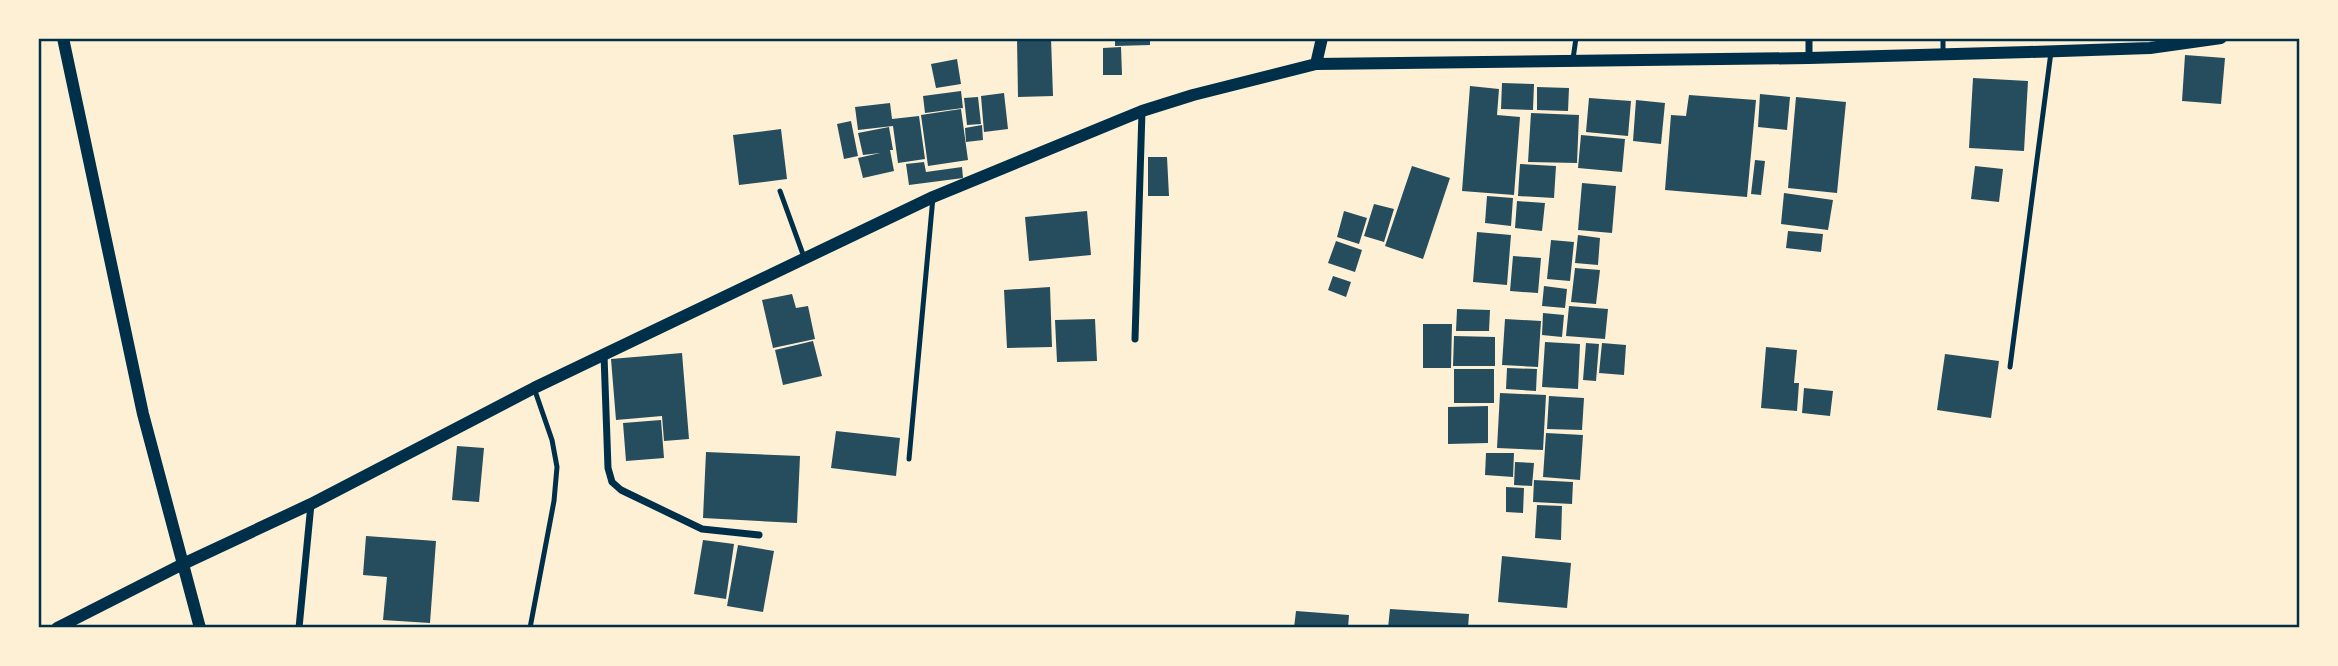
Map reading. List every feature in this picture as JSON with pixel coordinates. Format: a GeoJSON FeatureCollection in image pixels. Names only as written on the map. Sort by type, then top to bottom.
{"type":"FeatureCollection","features":[{"type":"Feature","properties":{"kind":"street"},"geometry":{"type":"LineString","coordinates":[[63,38],[143,414],[200,628]]}},
{"type":"Feature","properties":{"kind":"street"},"geometry":{"type":"LineString","coordinates":[[1317,64],[1322,38]]}},
{"type":"Feature","properties":{"kind":"street"},"geometry":{"type":"LineString","coordinates":[[1809,38],[1809,58]]}},
{"type":"Feature","properties":{"kind":"street"},"geometry":{"type":"LineString","coordinates":[[57,628],[183,564],[311,504],[534,388],[933,197],[1142,111],[1193,95],[1317,64],[1573,62],[2050,52],[2150,48],[2221,38]]}},
{"type":"Feature","properties":{"kind":"street"},"geometry":{"type":"LineString","coordinates":[[1135,339],[1142,111]]}},
{"type":"Feature","properties":{"kind":"street"},"geometry":{"type":"LineString","coordinates":[[604,355],[608,468],[612,482],[621,490],[702,529],[759,535]]}},
{"type":"Feature","properties":{"kind":"street"},"geometry":{"type":"LineString","coordinates":[[299,628],[311,504]]}},
{"type":"Feature","properties":{"kind":"lane"},"geometry":{"type":"LineString","coordinates":[[1573,62],[1576,38]]}},
{"type":"Feature","properties":{"kind":"lane"},"geometry":{"type":"LineString","coordinates":[[1942,55],[1943,38]]}},
{"type":"Feature","properties":{"kind":"lane"},"geometry":{"type":"LineString","coordinates":[[2010,367],[2050,52]]}},
{"type":"Feature","properties":{"kind":"lane"},"geometry":{"type":"LineString","coordinates":[[780,191],[804,259]]}},
{"type":"Feature","properties":{"kind":"lane"},"geometry":{"type":"LineString","coordinates":[[909,459],[933,197]]}},
{"type":"Feature","properties":{"kind":"lane"},"geometry":{"type":"LineString","coordinates":[[530,628],[554,501],[557,467],[552,440],[534,388]]}},
{"type":"Feature","properties":{"kind":"building"},"geometry":{"type":"Polygon","coordinates":[[[1017,38],[1051,38],[1053,96],[1018,97],[1017,38]]]}},
{"type":"Feature","properties":{"kind":"building"},"geometry":{"type":"Polygon","coordinates":[[[1115,38],[1150,38],[1150,45],[1115,46],[1115,38]]]}},
{"type":"Feature","properties":{"kind":"building"},"geometry":{"type":"Polygon","coordinates":[[[1121,47],[1122,75],[1103,75],[1103,48],[1121,47]]]}},
{"type":"Feature","properties":{"kind":"building"},"geometry":{"type":"Polygon","coordinates":[[[2185,55],[2225,58],[2221,104],[2182,101],[2185,55]]]}},
{"type":"Feature","properties":{"kind":"building"},"geometry":{"type":"Polygon","coordinates":[[[957,59],[961,84],[936,88],[931,64],[957,59]]]}},
{"type":"Feature","properties":{"kind":"building"},"geometry":{"type":"Polygon","coordinates":[[[1973,78],[2028,81],[2024,151],[1969,148],[1973,78]]]}},
{"type":"Feature","properties":{"kind":"building"},"geometry":{"type":"Polygon","coordinates":[[[1502,83],[1534,84],[1533,110],[1501,109],[1502,83]]]}},
{"type":"Feature","properties":{"kind":"building"},"geometry":{"type":"Polygon","coordinates":[[[1470,86],[1499,89],[1497,115],[1520,117],[1514,195],[1462,191],[1470,86]]]}},
{"type":"Feature","properties":{"kind":"building"},"geometry":{"type":"Polygon","coordinates":[[[1537,87],[1569,88],[1568,111],[1537,110],[1537,87]]]}},
{"type":"Feature","properties":{"kind":"building"},"geometry":{"type":"Polygon","coordinates":[[[961,91],[963,108],[925,113],[923,96],[961,91]]]}},
{"type":"Feature","properties":{"kind":"building"},"geometry":{"type":"Polygon","coordinates":[[[1004,93],[1008,129],[984,132],[981,96],[1004,93]]]}},
{"type":"Feature","properties":{"kind":"building"},"geometry":{"type":"Polygon","coordinates":[[[1760,94],[1790,97],[1787,130],[1758,127],[1760,94]]]}},
{"type":"Feature","properties":{"kind":"building"},"geometry":{"type":"Polygon","coordinates":[[[1689,95],[1756,100],[1747,197],[1665,190],[1671,115],[1686,116],[1689,95]]]}},
{"type":"Feature","properties":{"kind":"building"},"geometry":{"type":"Polygon","coordinates":[[[978,97],[981,124],[967,125],[964,98],[978,97]]]}},
{"type":"Feature","properties":{"kind":"building"},"geometry":{"type":"Polygon","coordinates":[[[1796,97],[1846,102],[1837,193],[1788,188],[1796,97]]]}},
{"type":"Feature","properties":{"kind":"building"},"geometry":{"type":"Polygon","coordinates":[[[1589,98],[1631,101],[1628,136],[1586,132],[1589,98]]]}},
{"type":"Feature","properties":{"kind":"building"},"geometry":{"type":"Polygon","coordinates":[[[1636,100],[1665,103],[1661,144],[1633,141],[1636,100]]]}},
{"type":"Feature","properties":{"kind":"building"},"geometry":{"type":"Polygon","coordinates":[[[890,103],[892,119],[919,116],[925,159],[898,163],[893,126],[858,130],[855,107],[890,103]]]}},
{"type":"Feature","properties":{"kind":"building"},"geometry":{"type":"Polygon","coordinates":[[[961,109],[968,160],[928,166],[921,115],[961,109]]]}},
{"type":"Feature","properties":{"kind":"building"},"geometry":{"type":"Polygon","coordinates":[[[1531,113],[1579,115],[1577,163],[1528,162],[1531,113]]]}},
{"type":"Feature","properties":{"kind":"building"},"geometry":{"type":"Polygon","coordinates":[[[851,121],[858,156],[844,159],[837,124],[851,121]]]}},
{"type":"Feature","properties":{"kind":"building"},"geometry":{"type":"Polygon","coordinates":[[[982,125],[983,140],[966,142],[965,128],[982,125]]]}},
{"type":"Feature","properties":{"kind":"building"},"geometry":{"type":"Polygon","coordinates":[[[889,127],[894,171],[863,178],[858,158],[880,153],[863,155],[858,133],[889,127]]]}},
{"type":"Feature","properties":{"kind":"building"},"geometry":{"type":"Polygon","coordinates":[[[781,129],[787,179],[739,185],[733,135],[781,129]]]}},
{"type":"Feature","properties":{"kind":"building"},"geometry":{"type":"Polygon","coordinates":[[[1581,135],[1625,139],[1622,172],[1578,168],[1581,135]]]}},
{"type":"Feature","properties":{"kind":"building"},"geometry":{"type":"Polygon","coordinates":[[[1148,157],[1167,157],[1169,196],[1148,196],[1148,157]]]}},
{"type":"Feature","properties":{"kind":"building"},"geometry":{"type":"Polygon","coordinates":[[[1755,160],[1765,161],[1761,195],[1751,194],[1755,160]]]}},
{"type":"Feature","properties":{"kind":"building"},"geometry":{"type":"Polygon","coordinates":[[[924,162],[926,172],[962,167],[963,178],[909,185],[906,164],[924,162]]]}},
{"type":"Feature","properties":{"kind":"building"},"geometry":{"type":"Polygon","coordinates":[[[1520,164],[1556,166],[1554,198],[1518,196],[1520,164]]]}},
{"type":"Feature","properties":{"kind":"building"},"geometry":{"type":"Polygon","coordinates":[[[1412,166],[1450,178],[1423,259],[1385,246],[1412,166]]]}},
{"type":"Feature","properties":{"kind":"building"},"geometry":{"type":"Polygon","coordinates":[[[1975,166],[2003,169],[1999,202],[1971,199],[1975,166]]]}},
{"type":"Feature","properties":{"kind":"building"},"geometry":{"type":"Polygon","coordinates":[[[1582,183],[1616,186],[1612,233],[1578,230],[1582,183]]]}},
{"type":"Feature","properties":{"kind":"building"},"geometry":{"type":"Polygon","coordinates":[[[1784,193],[1833,200],[1828,230],[1781,224],[1784,193]]]}},
{"type":"Feature","properties":{"kind":"building"},"geometry":{"type":"Polygon","coordinates":[[[1487,196],[1513,198],[1511,226],[1485,223],[1487,196]]]}},
{"type":"Feature","properties":{"kind":"building"},"geometry":{"type":"Polygon","coordinates":[[[1517,201],[1545,203],[1542,231],[1515,228],[1517,201]]]}},
{"type":"Feature","properties":{"kind":"building"},"geometry":{"type":"Polygon","coordinates":[[[1374,204],[1394,209],[1384,242],[1364,236],[1374,204]]]}},
{"type":"Feature","properties":{"kind":"building"},"geometry":{"type":"Polygon","coordinates":[[[1087,211],[1091,255],[1029,261],[1025,217],[1087,211]]]}},
{"type":"Feature","properties":{"kind":"building"},"geometry":{"type":"Polygon","coordinates":[[[1344,211],[1367,218],[1359,244],[1337,237],[1344,211]]]}},
{"type":"Feature","properties":{"kind":"building"},"geometry":{"type":"Polygon","coordinates":[[[1788,231],[1823,234],[1821,252],[1786,248],[1788,231]]]}},
{"type":"Feature","properties":{"kind":"building"},"geometry":{"type":"Polygon","coordinates":[[[1477,232],[1511,235],[1507,285],[1473,282],[1477,232]]]}},
{"type":"Feature","properties":{"kind":"building"},"geometry":{"type":"Polygon","coordinates":[[[1578,235],[1600,238],[1598,265],[1575,263],[1578,235]]]}},
{"type":"Feature","properties":{"kind":"building"},"geometry":{"type":"Polygon","coordinates":[[[1551,240],[1574,242],[1570,281],[1547,279],[1551,240]]]}},
{"type":"Feature","properties":{"kind":"building"},"geometry":{"type":"Polygon","coordinates":[[[1336,241],[1362,250],[1355,272],[1328,263],[1336,241]]]}},
{"type":"Feature","properties":{"kind":"building"},"geometry":{"type":"Polygon","coordinates":[[[1513,256],[1541,258],[1538,293],[1510,291],[1513,256]]]}},
{"type":"Feature","properties":{"kind":"building"},"geometry":{"type":"Polygon","coordinates":[[[1575,268],[1600,270],[1596,304],[1571,302],[1575,268]]]}},
{"type":"Feature","properties":{"kind":"building"},"geometry":{"type":"Polygon","coordinates":[[[1333,276],[1351,282],[1346,297],[1328,290],[1333,276]]]}},
{"type":"Feature","properties":{"kind":"building"},"geometry":{"type":"Polygon","coordinates":[[[1544,286],[1567,289],[1565,308],[1542,306],[1544,286]]]}},
{"type":"Feature","properties":{"kind":"building"},"geometry":{"type":"Polygon","coordinates":[[[1050,287],[1052,347],[1007,348],[1004,290],[1050,287]]]}},
{"type":"Feature","properties":{"kind":"building"},"geometry":{"type":"Polygon","coordinates":[[[792,294],[796,308],[808,306],[815,339],[773,348],[762,300],[792,294]]]}},
{"type":"Feature","properties":{"kind":"building"},"geometry":{"type":"Polygon","coordinates":[[[1569,306],[1608,309],[1605,339],[1566,336],[1569,306]]]}},
{"type":"Feature","properties":{"kind":"building"},"geometry":{"type":"Polygon","coordinates":[[[1457,309],[1490,310],[1489,331],[1456,331],[1457,309]]]}},
{"type":"Feature","properties":{"kind":"building"},"geometry":{"type":"Polygon","coordinates":[[[1543,313],[1564,315],[1562,337],[1542,335],[1543,313]]]}},
{"type":"Feature","properties":{"kind":"building"},"geometry":{"type":"Polygon","coordinates":[[[1095,319],[1097,361],[1057,362],[1055,320],[1095,319]]]}},
{"type":"Feature","properties":{"kind":"building"},"geometry":{"type":"Polygon","coordinates":[[[1505,319],[1541,321],[1538,367],[1502,365],[1505,319]]]}},
{"type":"Feature","properties":{"kind":"building"},"geometry":{"type":"Polygon","coordinates":[[[1423,324],[1452,324],[1451,368],[1423,368],[1423,324]]]}},
{"type":"Feature","properties":{"kind":"building"},"geometry":{"type":"Polygon","coordinates":[[[1454,336],[1495,337],[1495,366],[1453,366],[1454,336]]]}},
{"type":"Feature","properties":{"kind":"building"},"geometry":{"type":"Polygon","coordinates":[[[813,341],[822,376],[783,385],[775,350],[813,341]]]}},
{"type":"Feature","properties":{"kind":"building"},"geometry":{"type":"Polygon","coordinates":[[[1545,342],[1580,344],[1578,389],[1542,387],[1545,342]]]}},
{"type":"Feature","properties":{"kind":"building"},"geometry":{"type":"Polygon","coordinates":[[[1586,343],[1599,344],[1596,381],[1583,380],[1586,343]]]}},
{"type":"Feature","properties":{"kind":"building"},"geometry":{"type":"Polygon","coordinates":[[[1602,343],[1626,345],[1624,375],[1599,373],[1602,343]]]}},
{"type":"Feature","properties":{"kind":"building"},"geometry":{"type":"Polygon","coordinates":[[[1766,347],[1797,350],[1794,383],[1799,383],[1797,411],[1761,408],[1766,347]]]}},
{"type":"Feature","properties":{"kind":"building"},"geometry":{"type":"Polygon","coordinates":[[[682,353],[689,439],[664,441],[662,416],[616,420],[611,359],[682,353]]]}},
{"type":"Feature","properties":{"kind":"building"},"geometry":{"type":"Polygon","coordinates":[[[1945,354],[1999,361],[1991,418],[1937,410],[1945,354]]]}},
{"type":"Feature","properties":{"kind":"building"},"geometry":{"type":"Polygon","coordinates":[[[1507,368],[1537,369],[1536,391],[1506,389],[1507,368]]]}},
{"type":"Feature","properties":{"kind":"building"},"geometry":{"type":"Polygon","coordinates":[[[1454,369],[1494,369],[1494,403],[1454,403],[1454,369]]]}},
{"type":"Feature","properties":{"kind":"building"},"geometry":{"type":"Polygon","coordinates":[[[1804,388],[1833,391],[1830,416],[1802,413],[1804,388]]]}},
{"type":"Feature","properties":{"kind":"building"},"geometry":{"type":"Polygon","coordinates":[[[1500,393],[1546,395],[1543,450],[1497,448],[1500,393]]]}},
{"type":"Feature","properties":{"kind":"building"},"geometry":{"type":"Polygon","coordinates":[[[1549,396],[1584,398],[1582,430],[1547,429],[1549,396]]]}},
{"type":"Feature","properties":{"kind":"building"},"geometry":{"type":"Polygon","coordinates":[[[1488,406],[1488,443],[1448,444],[1448,407],[1488,406]]]}},
{"type":"Feature","properties":{"kind":"building"},"geometry":{"type":"Polygon","coordinates":[[[661,420],[664,458],[626,461],[623,423],[661,420]]]}},
{"type":"Feature","properties":{"kind":"building"},"geometry":{"type":"Polygon","coordinates":[[[836,431],[900,438],[896,476],[831,468],[836,431]]]}},
{"type":"Feature","properties":{"kind":"building"},"geometry":{"type":"Polygon","coordinates":[[[1546,433],[1583,435],[1580,480],[1543,477],[1546,433]]]}},
{"type":"Feature","properties":{"kind":"building"},"geometry":{"type":"Polygon","coordinates":[[[457,446],[484,448],[479,502],[452,500],[457,446]]]}},
{"type":"Feature","properties":{"kind":"building"},"geometry":{"type":"Polygon","coordinates":[[[706,452],[800,456],[797,523],[703,518],[706,452]]]}},
{"type":"Feature","properties":{"kind":"building"},"geometry":{"type":"Polygon","coordinates":[[[1486,453],[1514,453],[1513,477],[1485,475],[1486,453]]]}},
{"type":"Feature","properties":{"kind":"building"},"geometry":{"type":"Polygon","coordinates":[[[1515,462],[1534,463],[1532,486],[1514,485],[1515,462]]]}},
{"type":"Feature","properties":{"kind":"building"},"geometry":{"type":"Polygon","coordinates":[[[1534,480],[1573,482],[1572,504],[1533,502],[1534,480]]]}},
{"type":"Feature","properties":{"kind":"building"},"geometry":{"type":"Polygon","coordinates":[[[1506,487],[1524,488],[1523,513],[1506,512],[1506,487]]]}},
{"type":"Feature","properties":{"kind":"building"},"geometry":{"type":"Polygon","coordinates":[[[1537,505],[1562,506],[1561,540],[1535,538],[1537,505]]]}},
{"type":"Feature","properties":{"kind":"building"},"geometry":{"type":"Polygon","coordinates":[[[366,536],[436,541],[430,623],[383,620],[387,577],[363,575],[366,536]]]}},
{"type":"Feature","properties":{"kind":"building"},"geometry":{"type":"Polygon","coordinates":[[[703,540],[734,544],[726,599],[694,594],[703,540]]]}},
{"type":"Feature","properties":{"kind":"building"},"geometry":{"type":"Polygon","coordinates":[[[738,545],[774,551],[763,612],[727,606],[738,545]]]}},
{"type":"Feature","properties":{"kind":"building"},"geometry":{"type":"Polygon","coordinates":[[[1502,556],[1571,563],[1567,608],[1498,602],[1502,556]]]}},
{"type":"Feature","properties":{"kind":"building"},"geometry":{"type":"Polygon","coordinates":[[[1390,609],[1469,614],[1468,628],[1388,628],[1390,609]]]}},
{"type":"Feature","properties":{"kind":"building"},"geometry":{"type":"Polygon","coordinates":[[[1296,611],[1349,615],[1348,628],[1294,628],[1296,611]]]}}]}
